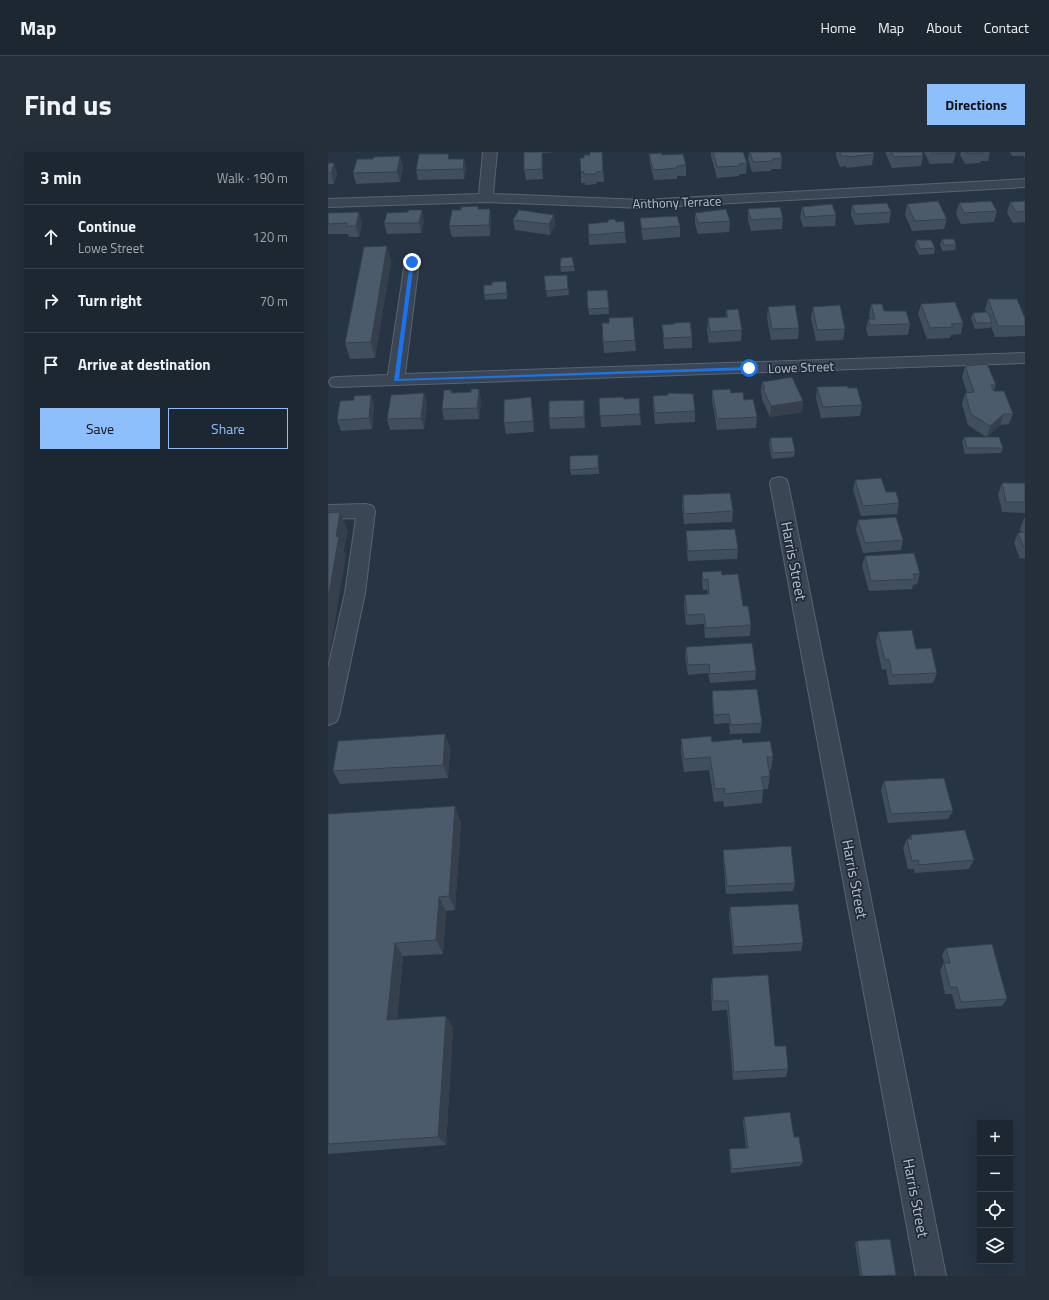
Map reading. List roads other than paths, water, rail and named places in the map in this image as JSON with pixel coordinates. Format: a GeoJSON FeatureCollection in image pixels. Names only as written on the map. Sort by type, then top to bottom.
{"type":"FeatureCollection","features":[{"type":"Feature","properties":{"kind":"street"},"geometry":{"type":"LineString","coordinates":[[486,198],[490,152]]}},
{"type":"Feature","properties":{"kind":"street","name":"Anthony Terrace"},"geometry":{"type":"LineString","coordinates":[[328,203],[486,198],[643,204],[1025,183]]}},
{"type":"Feature","properties":{"kind":"street"},"geometry":{"type":"LineString","coordinates":[[396,380],[412,262]]}},
{"type":"Feature","properties":{"kind":"street","name":"Lowe Street"},"geometry":{"type":"LineString","coordinates":[[337,382],[1025,358]]}},
{"type":"Feature","properties":{"kind":"street","name":"Harris Street"},"geometry":{"type":"LineString","coordinates":[[779,483],[931,1276]]}},
{"type":"Feature","properties":{"kind":"street"},"geometry":{"type":"LineString","coordinates":[[328,512],[366,511],[355,593],[328,716]]}}]}
